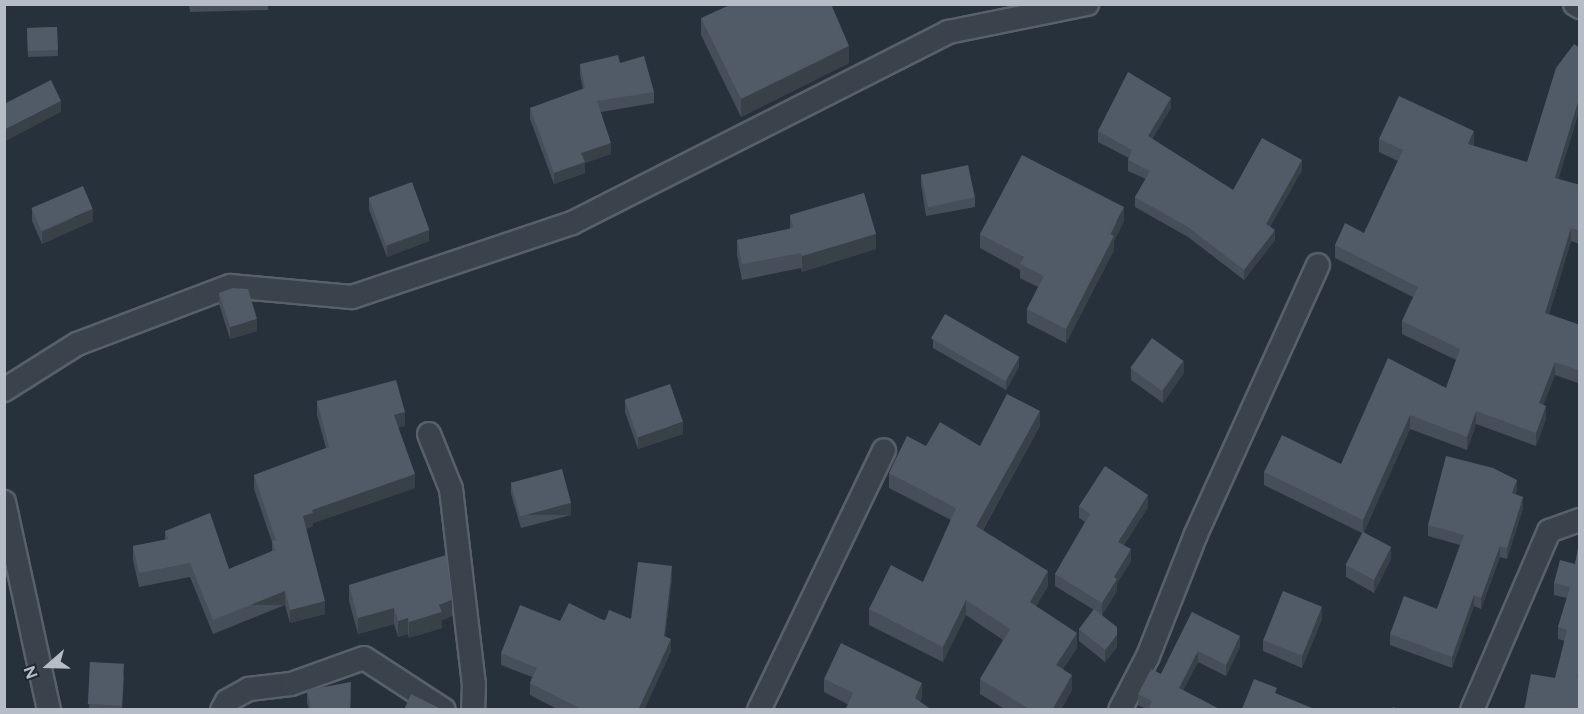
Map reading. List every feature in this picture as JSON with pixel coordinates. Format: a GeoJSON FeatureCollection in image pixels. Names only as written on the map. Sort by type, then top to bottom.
{"type":"FeatureCollection","features":[{"type":"Feature","properties":{"kind":"street"},"geometry":{"type":"LineString","coordinates":[[4,390],[77,344],[230,286],[352,297],[572,223],[948,32],[1087,4]]}},
{"type":"Feature","properties":{"kind":"street"},"geometry":{"type":"LineString","coordinates":[[1575,4],[1580,7]]}},
{"type":"Feature","properties":{"kind":"street"},"geometry":{"type":"LineString","coordinates":[[1120,710],[1148,656],[1196,534],[1318,265]]}},
{"type":"Feature","properties":{"kind":"street"},"geometry":{"type":"LineString","coordinates":[[429,434],[452,489],[474,684],[473,710]]}},
{"type":"Feature","properties":{"kind":"street"},"geometry":{"type":"LineString","coordinates":[[759,710],[884,450]]}},
{"type":"Feature","properties":{"kind":"street"},"geometry":{"type":"LineString","coordinates":[[4,502],[49,710]]}},
{"type":"Feature","properties":{"kind":"street"},"geometry":{"type":"LineString","coordinates":[[1472,710],[1549,531],[1580,520]]}},
{"type":"Feature","properties":{"kind":"street"},"geometry":{"type":"LineString","coordinates":[[222,710],[227,701],[249,689],[291,684],[364,658],[444,710]]}},
{"type":"Feature","properties":{"kind":"building"},"geometry":{"type":"Polygon","coordinates":[[[732,4],[831,4],[849,46],[741,99],[701,18],[732,4]]]}},
{"type":"Feature","properties":{"kind":"building"},"geometry":{"type":"Polygon","coordinates":[[[57,27],[58,50],[28,51],[27,28],[57,27]]]}},
{"type":"Feature","properties":{"kind":"building"},"geometry":{"type":"Polygon","coordinates":[[[1574,44],[1580,48],[1580,96],[1555,178],[1580,185],[1580,231],[1571,228],[1545,313],[1580,325],[1580,364],[1578,370],[1555,362],[1539,403],[1546,406],[1536,433],[1476,411],[1467,437],[1410,415],[1363,520],[1264,472],[1282,435],[1341,464],[1388,358],[1446,388],[1460,349],[1402,321],[1418,287],[1335,245],[1345,223],[1364,233],[1403,150],[1379,139],[1399,96],[1474,131],[1468,144],[1527,162],[1556,68],[1574,44]]]}},
{"type":"Feature","properties":{"kind":"building"},"geometry":{"type":"Polygon","coordinates":[[[618,55],[620,63],[644,56],[654,92],[597,101],[611,143],[581,153],[585,162],[554,173],[530,108],[585,88],[580,64],[618,55]]]}},
{"type":"Feature","properties":{"kind":"building"},"geometry":{"type":"Polygon","coordinates":[[[1128,72],[1171,98],[1148,136],[1233,190],[1262,138],[1302,160],[1266,224],[1275,230],[1244,270],[1188,227],[1135,197],[1150,171],[1128,160],[1132,150],[1098,131],[1128,72]]]}},
{"type":"Feature","properties":{"kind":"building"},"geometry":{"type":"Polygon","coordinates":[[[51,80],[61,101],[4,130],[4,104],[51,80]]]}},
{"type":"Feature","properties":{"kind":"building"},"geometry":{"type":"Polygon","coordinates":[[[1022,155],[1124,207],[1110,234],[1114,236],[1066,329],[1027,309],[1044,276],[1020,264],[1024,257],[980,234],[1022,155]]]}},
{"type":"Feature","properties":{"kind":"building"},"geometry":{"type":"Polygon","coordinates":[[[968,165],[975,197],[928,207],[921,175],[968,165]]]}},
{"type":"Feature","properties":{"kind":"building"},"geometry":{"type":"Polygon","coordinates":[[[412,182],[429,230],[386,246],[369,198],[412,182]]]}},
{"type":"Feature","properties":{"kind":"building"},"geometry":{"type":"Polygon","coordinates":[[[83,186],[93,209],[41,231],[31,208],[83,186]]]}},
{"type":"Feature","properties":{"kind":"building"},"geometry":{"type":"Polygon","coordinates":[[[864,193],[876,234],[802,256],[801,253],[742,264],[737,240],[793,228],[790,215],[864,193]]]}},
{"type":"Feature","properties":{"kind":"building"},"geometry":{"type":"Polygon","coordinates":[[[233,288],[248,289],[257,319],[230,327],[219,293],[233,288]]]}},
{"type":"Feature","properties":{"kind":"building"},"geometry":{"type":"Polygon","coordinates":[[[945,314],[1019,357],[1005,381],[931,338],[945,314]]]}},
{"type":"Feature","properties":{"kind":"building"},"geometry":{"type":"Polygon","coordinates":[[[1152,338],[1184,361],[1162,391],[1130,368],[1152,338]]]}},
{"type":"Feature","properties":{"kind":"building"},"geometry":{"type":"Polygon","coordinates":[[[396,380],[405,412],[394,415],[415,474],[312,510],[313,513],[303,516],[325,601],[290,610],[285,591],[213,620],[190,563],[139,573],[133,546],[168,539],[165,531],[210,513],[229,569],[275,550],[272,541],[276,540],[254,475],[329,447],[317,401],[396,380]]]}},
{"type":"Feature","properties":{"kind":"building"},"geometry":{"type":"Polygon","coordinates":[[[670,384],[683,422],[638,437],[625,400],[670,384]]]}},
{"type":"Feature","properties":{"kind":"building"},"geometry":{"type":"Polygon","coordinates":[[[1007,394],[1040,411],[976,526],[1048,571],[1030,602],[1077,633],[1056,665],[1072,675],[1052,710],[1031,710],[980,679],[1010,629],[966,600],[943,647],[869,609],[891,565],[923,582],[956,508],[889,473],[907,436],[926,446],[940,422],[980,446],[1007,394]]]}},
{"type":"Feature","properties":{"kind":"building"},"geometry":{"type":"Polygon","coordinates":[[[1446,456],[1493,468],[1517,480],[1512,493],[1523,497],[1507,548],[1500,546],[1481,598],[1474,595],[1452,657],[1390,634],[1404,596],[1437,609],[1464,535],[1428,525],[1446,456]]]}},
{"type":"Feature","properties":{"kind":"building"},"geometry":{"type":"Polygon","coordinates":[[[1105,466],[1148,495],[1118,542],[1131,549],[1114,577],[1117,579],[1102,603],[1055,574],[1090,514],[1079,506],[1105,466]]]}},
{"type":"Feature","properties":{"kind":"building"},"geometry":{"type":"Polygon","coordinates":[[[562,469],[571,503],[520,517],[511,483],[562,469]]]}},
{"type":"Feature","properties":{"kind":"building"},"geometry":{"type":"Polygon","coordinates":[[[1363,532],[1391,547],[1374,580],[1346,565],[1363,532]]]}},
{"type":"Feature","properties":{"kind":"building"},"geometry":{"type":"Polygon","coordinates":[[[1580,539],[1580,666],[1577,678],[1580,679],[1580,710],[1524,710],[1531,674],[1555,678],[1567,630],[1558,627],[1570,587],[1554,583],[1560,560],[1575,564],[1580,539]]]}},
{"type":"Feature","properties":{"kind":"building"},"geometry":{"type":"Polygon","coordinates":[[[446,555],[452,600],[439,605],[442,612],[409,622],[408,618],[398,621],[394,608],[358,618],[349,585],[446,555]]]}},
{"type":"Feature","properties":{"kind":"building"},"geometry":{"type":"Polygon","coordinates":[[[638,562],[672,566],[664,636],[671,639],[638,710],[583,710],[530,683],[537,668],[501,653],[520,605],[560,621],[569,603],[605,621],[609,610],[631,619],[638,562]]]}},
{"type":"Feature","properties":{"kind":"building"},"geometry":{"type":"Polygon","coordinates":[[[1283,591],[1322,607],[1302,656],[1263,640],[1283,591]]]}},
{"type":"Feature","properties":{"kind":"building"},"geometry":{"type":"Polygon","coordinates":[[[1094,609],[1117,627],[1117,635],[1105,650],[1079,629],[1094,609]]]}},
{"type":"Feature","properties":{"kind":"building"},"geometry":{"type":"Polygon","coordinates":[[[1192,612],[1240,636],[1226,665],[1198,651],[1179,688],[1221,710],[1154,710],[1149,707],[1152,701],[1138,694],[1151,669],[1161,674],[1192,612]]]}},
{"type":"Feature","properties":{"kind":"building"},"geometry":{"type":"Polygon","coordinates":[[[841,643],[922,683],[915,698],[932,710],[845,710],[853,693],[824,679],[841,643]]]}},
{"type":"Feature","properties":{"kind":"building"},"geometry":{"type":"Polygon","coordinates":[[[90,662],[124,664],[122,706],[88,704],[90,662]]]}},
{"type":"Feature","properties":{"kind":"building"},"geometry":{"type":"Polygon","coordinates":[[[1254,679],[1277,688],[1275,693],[1317,710],[1242,709],[1254,679]]]}},
{"type":"Feature","properties":{"kind":"building"},"geometry":{"type":"Polygon","coordinates":[[[351,682],[350,710],[311,710],[307,690],[351,682]]]}},
{"type":"Feature","properties":{"kind":"building"},"geometry":{"type":"Polygon","coordinates":[[[411,694],[443,710],[404,710],[411,694]]]}}]}
